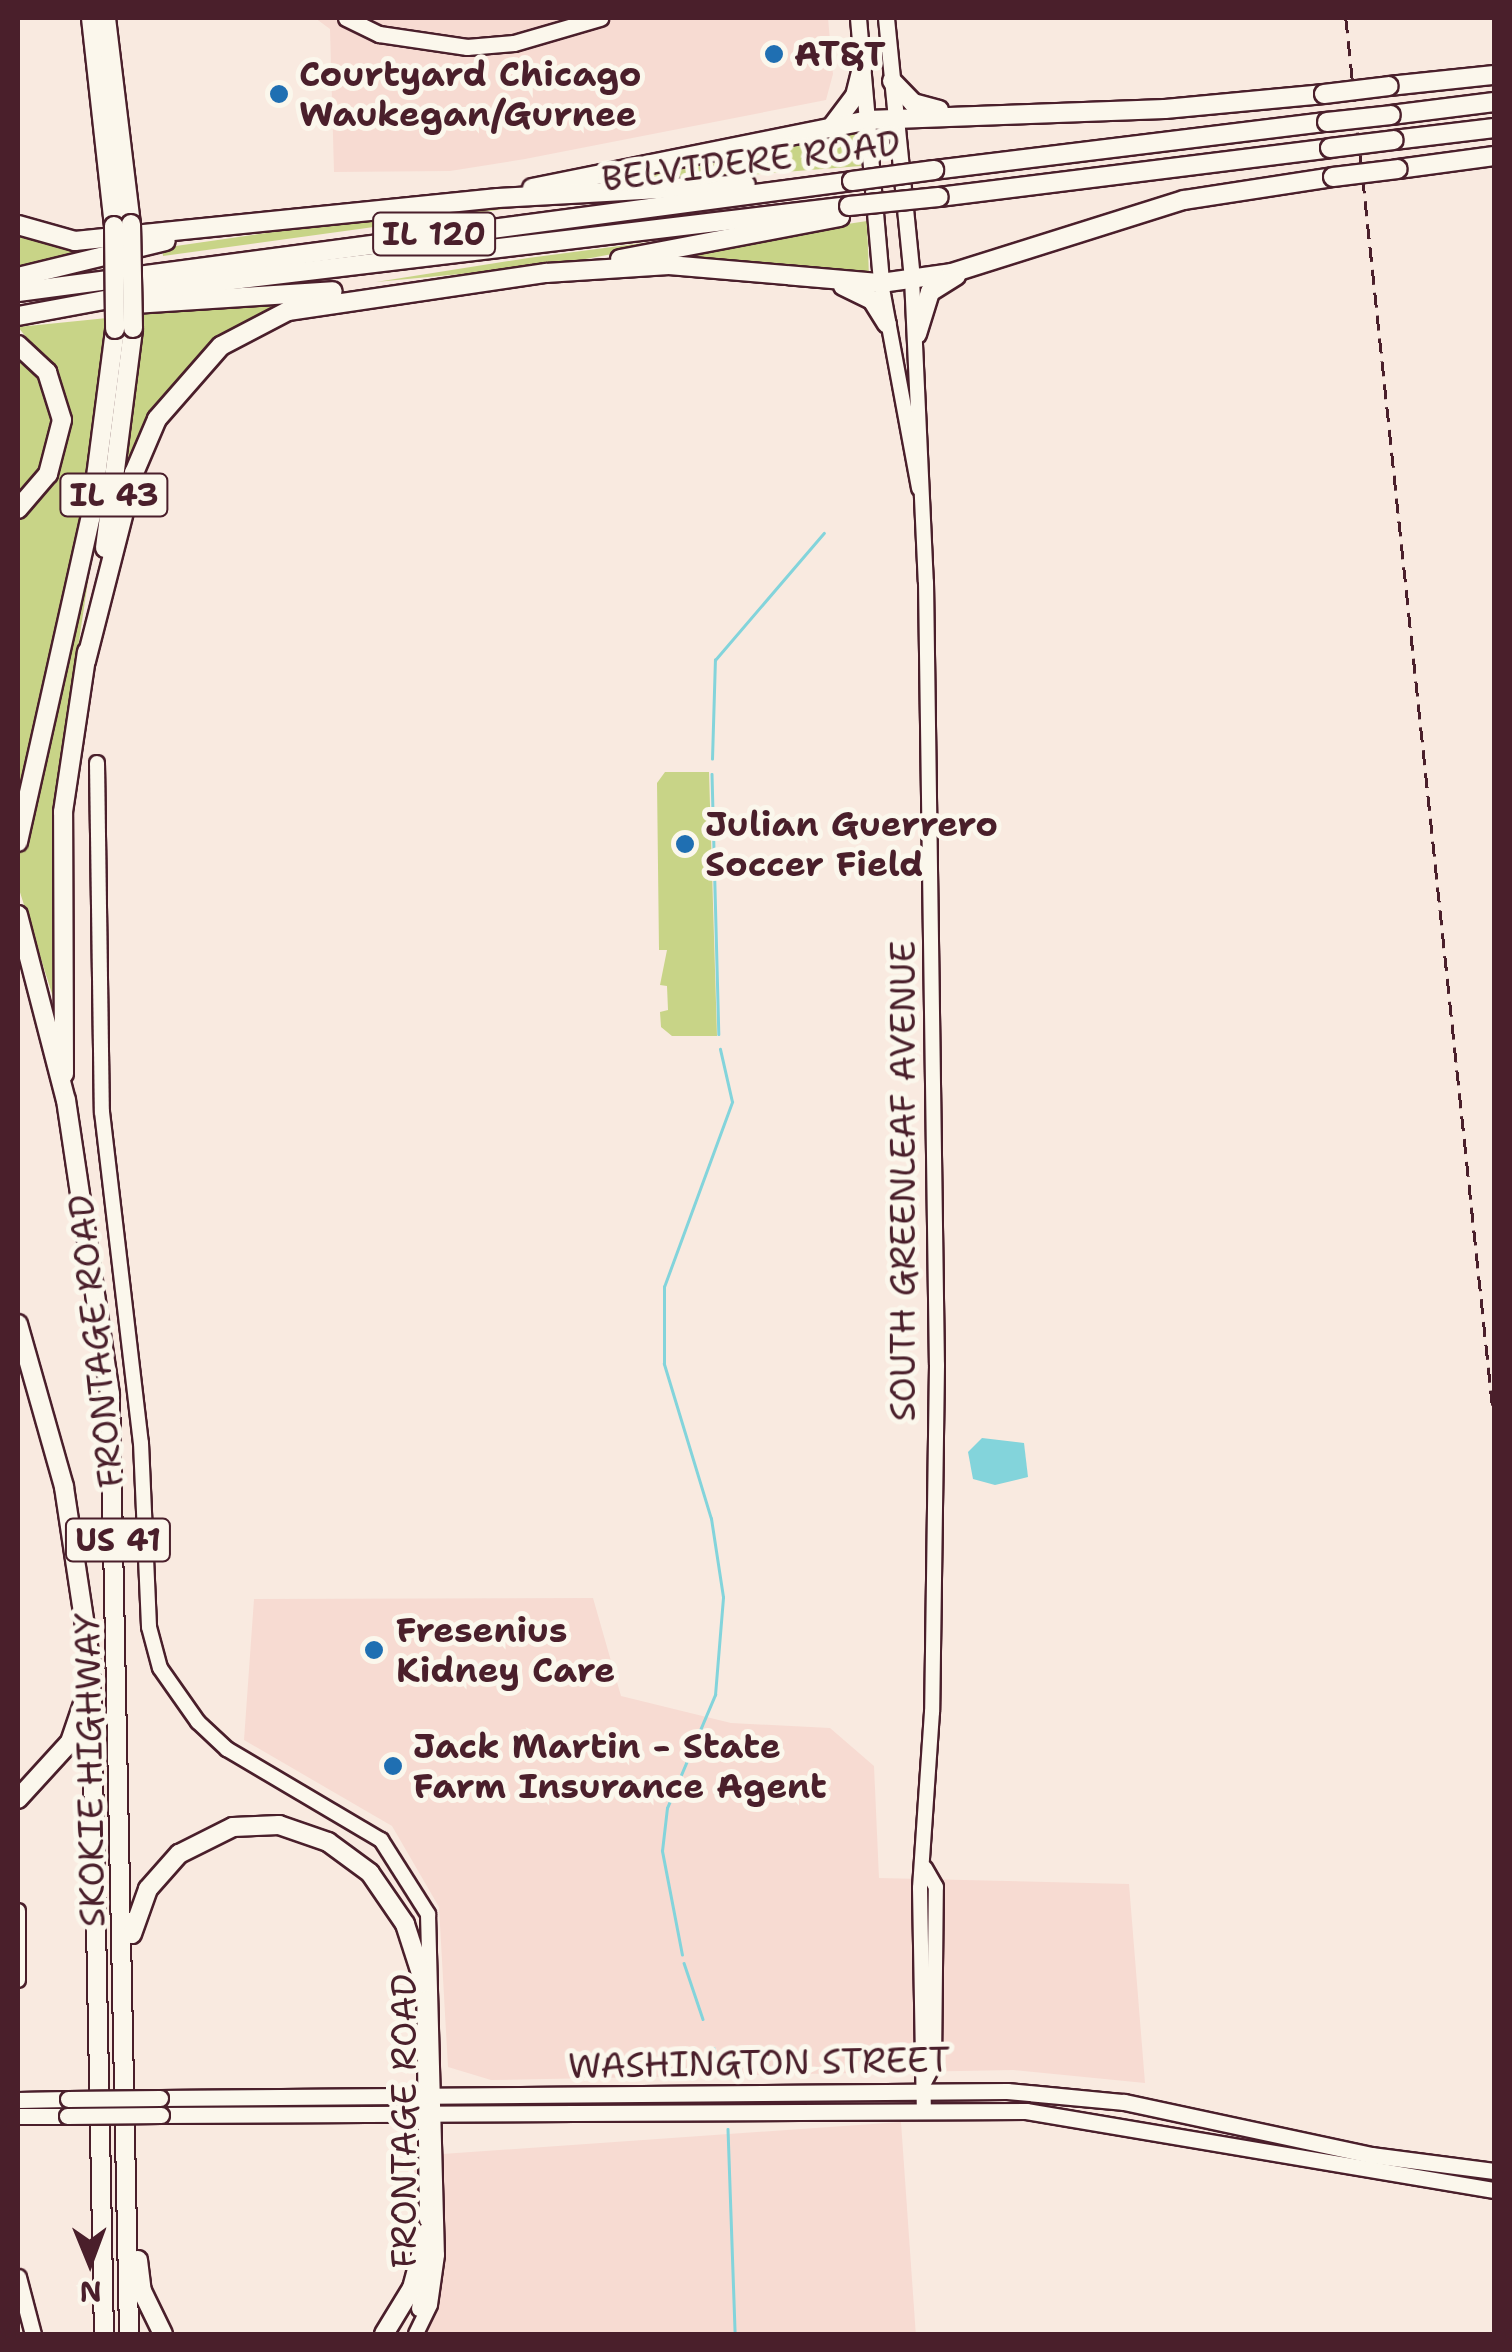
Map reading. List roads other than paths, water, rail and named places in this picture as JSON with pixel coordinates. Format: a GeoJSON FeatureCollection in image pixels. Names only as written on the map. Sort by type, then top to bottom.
{"type":"FeatureCollection","features":[{"type":"Feature","properties":{"kind":"main road"},"geometry":{"type":"LineString","coordinates":[[76,18],[100,99]]}},
{"type":"Feature","properties":{"kind":"main road","name":"IL 43"},"geometry":{"type":"LineString","coordinates":[[91,18],[100,99],[123,225]]}},
{"type":"Feature","properties":{"kind":"main road","name":"IL 43"},"geometry":{"type":"LineString","coordinates":[[66,1100],[63,812],[86,661],[124,329],[123,225],[106,18]]}},
{"type":"Feature","properties":{"kind":"main road"},"geometry":{"type":"LineString","coordinates":[[346,18],[380,34],[466,47],[514,43],[600,18]]}},
{"type":"Feature","properties":{"kind":"main road"},"geometry":{"type":"LineString","coordinates":[[858,18],[880,282]]}},
{"type":"Feature","properties":{"kind":"main road"},"geometry":{"type":"LineString","coordinates":[[886,18],[912,278]]}},
{"type":"Feature","properties":{"kind":"main road"},"geometry":{"type":"LineString","coordinates":[[834,125],[855,96],[863,64]]}},
{"type":"Feature","properties":{"kind":"main road"},"geometry":{"type":"LineString","coordinates":[[498,198],[868,120],[1166,110],[1494,75]]}},
{"type":"Feature","properties":{"kind":"main road"},"geometry":{"type":"LineString","coordinates":[[892,82],[913,103],[964,115]]}},
{"type":"Feature","properties":{"kind":"main road","name":"BELVIDERE ROAD"},"geometry":{"type":"LineString","coordinates":[[18,292],[851,180],[1494,102]]}},
{"type":"Feature","properties":{"kind":"main road"},"geometry":{"type":"LineString","coordinates":[[546,273],[850,210],[1494,128]]}},
{"type":"Feature","properties":{"kind":"main road"},"geometry":{"type":"LineString","coordinates":[[86,661],[142,447],[192,372],[222,345],[288,311],[438,286],[546,273],[668,265],[834,282],[912,278],[968,269],[1184,200],[1494,156]]}},
{"type":"Feature","properties":{"kind":"main road"},"geometry":{"type":"LineString","coordinates":[[18,225],[75,241],[498,198],[851,180]]}},
{"type":"Feature","properties":{"kind":"main road","name":"BELVIDERE ROAD"},"geometry":{"type":"LineString","coordinates":[[18,316],[174,287],[850,210]]}},
{"type":"Feature","properties":{"kind":"main road"},"geometry":{"type":"LineString","coordinates":[[18,277],[285,222]]}},
{"type":"Feature","properties":{"kind":"main road"},"geometry":{"type":"LineString","coordinates":[[917,334],[930,292],[968,269]]}},
{"type":"Feature","properties":{"kind":"main road"},"geometry":{"type":"LineString","coordinates":[[834,282],[866,295],[887,324]]}},
{"type":"Feature","properties":{"kind":"main road"},"geometry":{"type":"LineString","coordinates":[[52,310],[438,286]]}},
{"type":"Feature","properties":{"kind":"main road","name":"IL 43"},"geometry":{"type":"LineString","coordinates":[[19,834],[91,516],[124,329]]}},
{"type":"Feature","properties":{"kind":"main road"},"geometry":{"type":"LineString","coordinates":[[18,346],[47,372],[62,420],[48,474],[18,509]]}},
{"type":"Feature","properties":{"kind":"main road","name":"SKOKIE HIGHWAY"},"geometry":{"type":"LineString","coordinates":[[18,915],[66,1100],[92,1244],[113,1444],[126,1984],[129,2334]]}},
{"type":"Feature","properties":{"kind":"main road","name":"SKOKIE HIGHWAY"},"geometry":{"type":"LineString","coordinates":[[18,1324],[82,1578],[96,1778],[104,2334]]}},
{"type":"Feature","properties":{"kind":"main road"},"geometry":{"type":"LineString","coordinates":[[18,1799],[58,1760],[82,1713],[82,1578]]}},
{"type":"Feature","properties":{"kind":"main road"},"geometry":{"type":"LineString","coordinates":[[126,1984],[136,1917],[162,1870],[207,1836],[266,1824],[328,1842],[370,1874],[405,1924],[424,1983]]}},
{"type":"Feature","properties":{"kind":"main road","name":"WASHINGTON STREET"},"geometry":{"type":"LineString","coordinates":[[431,2104],[925,2086],[1124,2102],[1370,2155],[1494,2171]]}},
{"type":"Feature","properties":{"kind":"main road","name":"WASHINGTON STREET"},"geometry":{"type":"LineString","coordinates":[[18,2100],[68,2107],[431,2104],[924,2109],[1098,2118],[1400,2180],[1494,2190]]}},
{"type":"Feature","properties":{"kind":"main road","name":"WASHINGTON STREET"},"geometry":{"type":"LineString","coordinates":[[18,2116],[68,2107]]}},
{"type":"Feature","properties":{"kind":"main road"},"geometry":{"type":"LineString","coordinates":[[128,2124],[139,2276],[163,2334]]}},
{"type":"Feature","properties":{"kind":"main road"},"geometry":{"type":"LineString","coordinates":[[384,2334],[412,2288],[427,2232]]}},
{"type":"Feature","properties":{"kind":"main road"},"geometry":{"type":"LineString","coordinates":[[18,2277],[32,2334]]}},
{"type":"Feature","properties":{"kind":"street","name":"SOUTH GREENLEAF AVENUE"},"geometry":{"type":"LineString","coordinates":[[912,278],[921,494],[938,1364],[919,2025],[924,2109]]}},
{"type":"Feature","properties":{"kind":"street","name":"SOUTH GREENLEAF AVENUE"},"geometry":{"type":"LineString","coordinates":[[880,282],[921,494]]}},
{"type":"Feature","properties":{"kind":"street","name":"FRONTAGE ROAD"},"geometry":{"type":"LineString","coordinates":[[97,763],[102,1112],[130,1333],[155,1653],[198,1722],[227,1749],[381,1840],[422,1906],[432,1931],[424,2287],[408,2334]]}},
{"type":"Feature","properties":{"kind":"street","name":"FRONTAGE ROAD"},"geometry":{"type":"LineString","coordinates":[[416,2334],[436,2283],[422,1906]]}},
{"type":"Feature","properties":{"kind":"street"},"geometry":{"type":"LineString","coordinates":[[18,1911],[18,1980]]}},
{"type":"Feature","properties":{"kind":"water"},"geometry":{"type":"Polygon","coordinates":[[[982,1438],[1024,1443],[1028,1477],[995,1485],[973,1479],[968,1452],[982,1438]]]}},
{"type":"Feature","properties":{"kind":"waterway"},"geometry":{"type":"LineString","coordinates":[[712,759],[715,660],[824,533]]}},
{"type":"Feature","properties":{"kind":"waterway"},"geometry":{"type":"LineString","coordinates":[[712,774],[719,1034]]}},
{"type":"Feature","properties":{"kind":"waterway"},"geometry":{"type":"LineString","coordinates":[[682,1955],[662,1851],[667,1808],[715,1695],[723,1597],[711,1519],[664,1364],[664,1287],[732,1102],[720,1049]]}},
{"type":"Feature","properties":{"kind":"waterway"},"geometry":{"type":"LineString","coordinates":[[684,1963],[703,2019]]}},
{"type":"Feature","properties":{"kind":"waterway"},"geometry":{"type":"LineString","coordinates":[[714,2048],[722,2075]]}},
{"type":"Feature","properties":{"kind":"waterway"},"geometry":{"type":"LineString","coordinates":[[728,2129],[735,2334]]}},
{"type":"Feature","properties":{"kind":"railway"},"geometry":{"type":"LineString","coordinates":[[1346,18],[1494,1419]]}},
{"type":"Feature","properties":{"kind":"place","name":"AT&T"},"geometry":{"type":"Point","coordinates":[774,54]}},
{"type":"Feature","properties":{"kind":"place","name":"Courtyard Chicago Waukegan/Gurnee"},"geometry":{"type":"Point","coordinates":[279,94]}},
{"type":"Feature","properties":{"kind":"place","name":"Julian Guerrero Soccer Field"},"geometry":{"type":"Point","coordinates":[685,844]}},
{"type":"Feature","properties":{"kind":"place","name":"Fresenius Kidney Care"},"geometry":{"type":"Point","coordinates":[374,1650]}},
{"type":"Feature","properties":{"kind":"place","name":"Jack Martin - State Farm Insurance Agent"},"geometry":{"type":"Point","coordinates":[393,1766]}}]}
